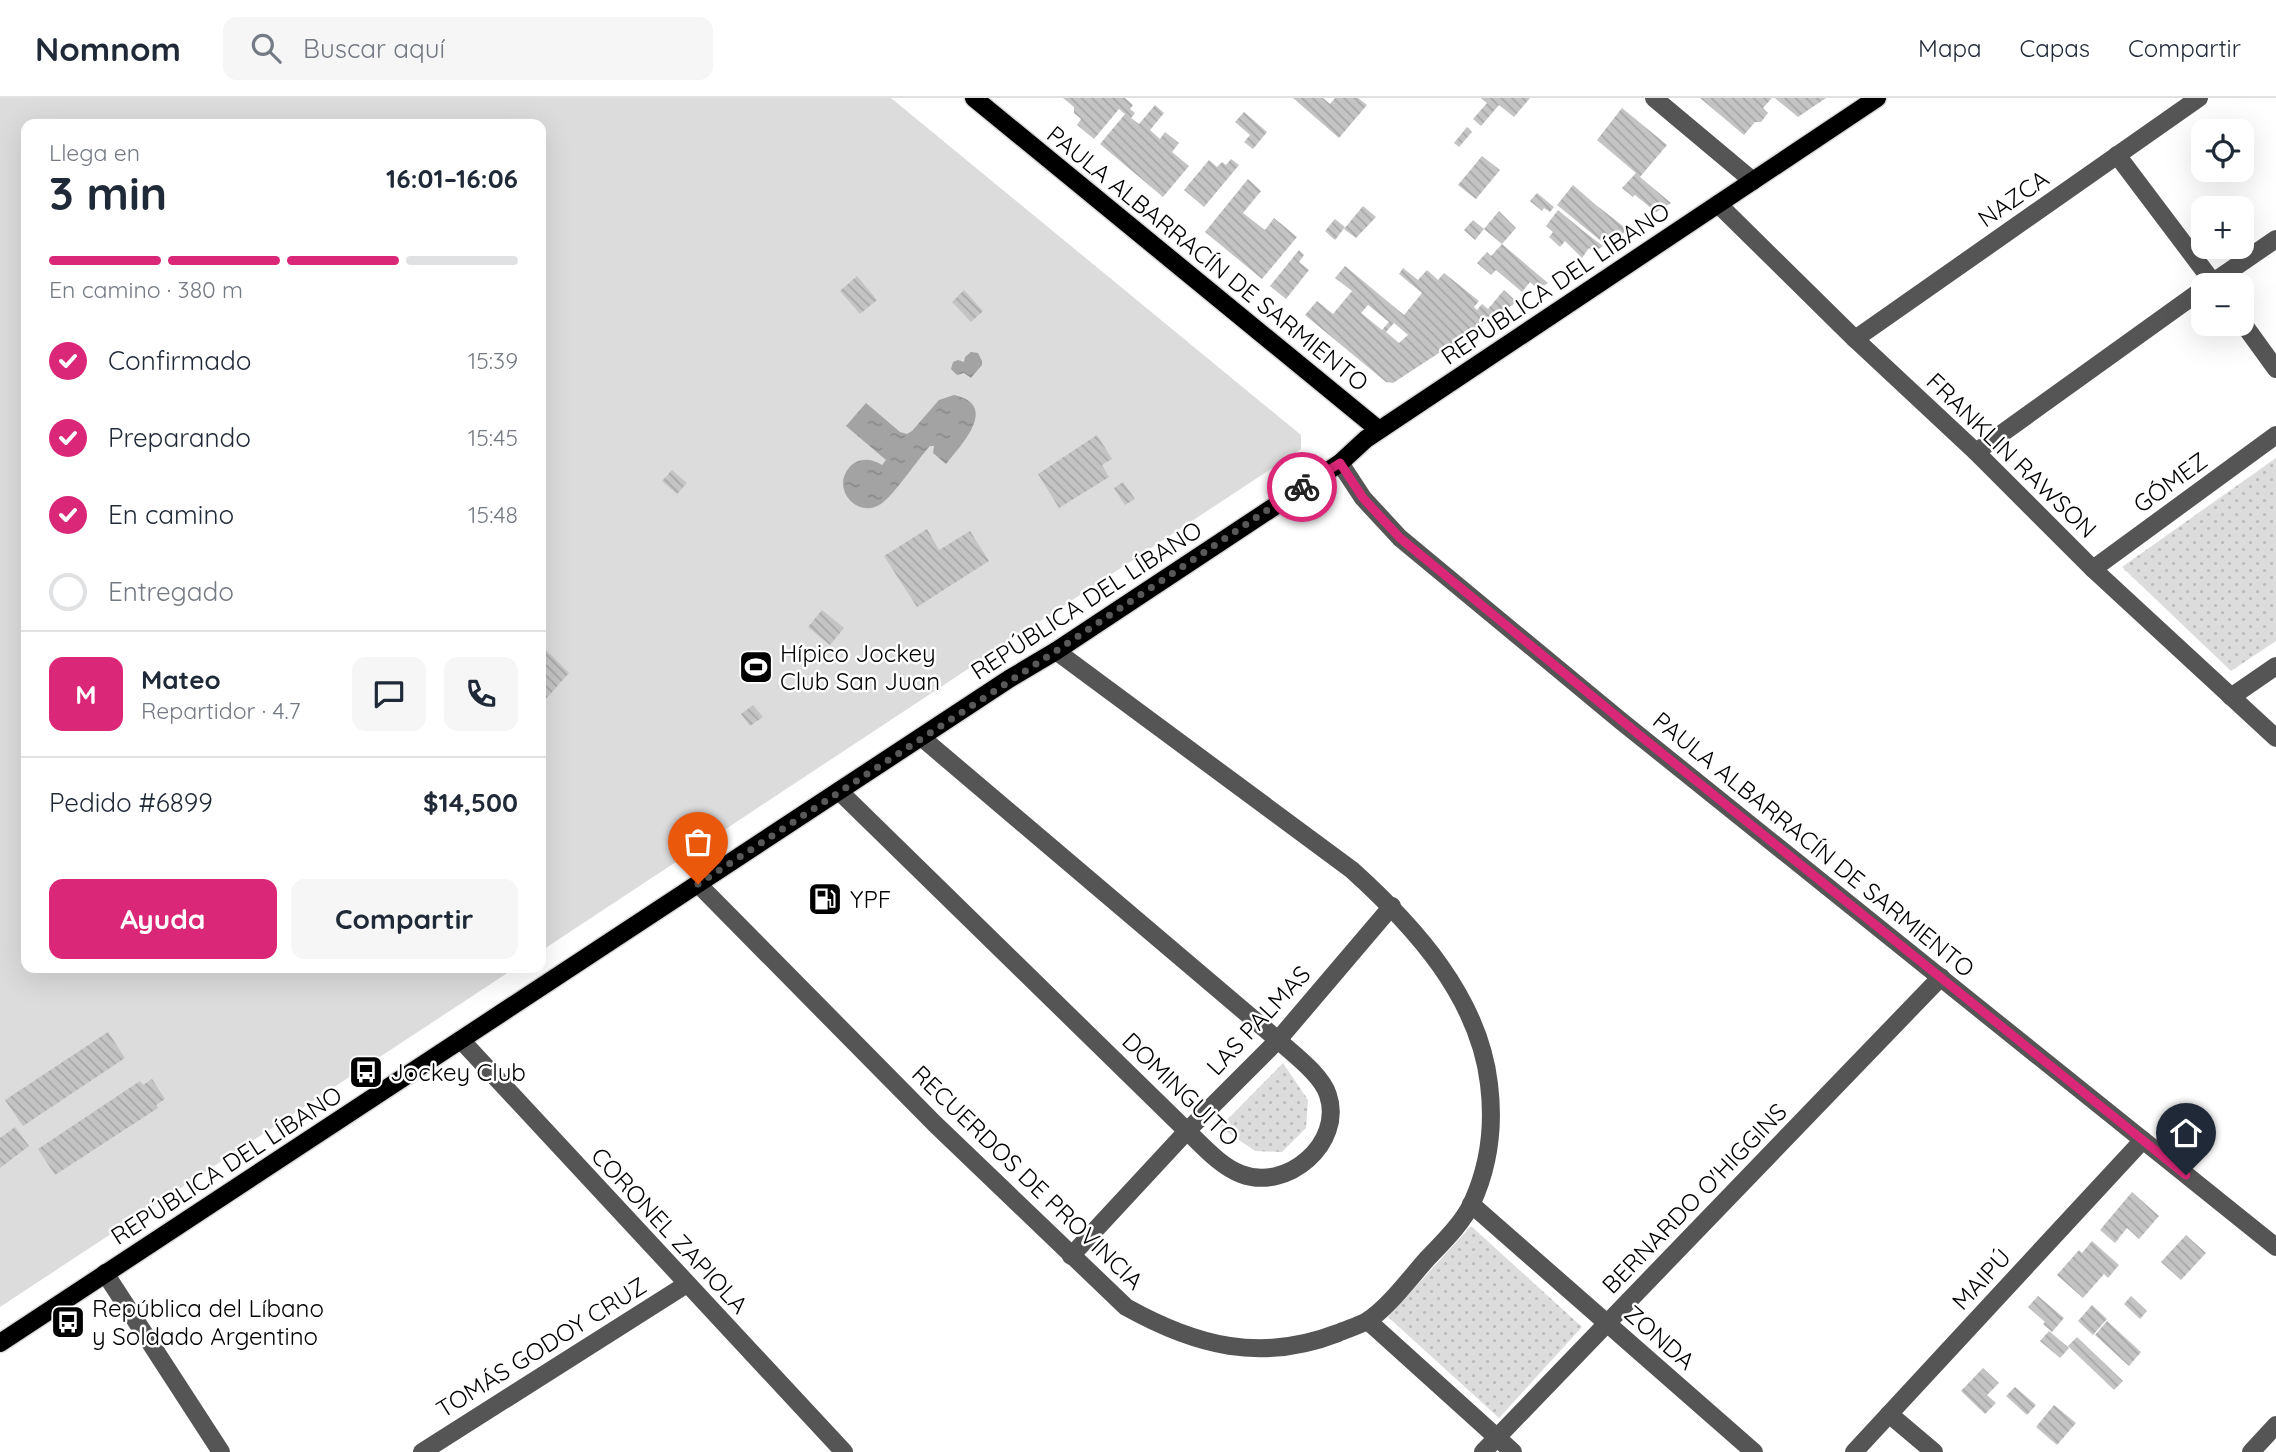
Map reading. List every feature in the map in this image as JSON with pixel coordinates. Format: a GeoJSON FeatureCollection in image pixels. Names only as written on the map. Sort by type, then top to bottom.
{"type":"FeatureCollection","features":[{"type":"Feature","properties":{"kind":"main road","name":"PAULA ALBARRACÍN DE SARMIENTO"},"geometry":{"type":"LineString","coordinates":[[974,98],[1379,430]]}},
{"type":"Feature","properties":{"kind":"main road","name":"REPÚBLICA DEL LÍBANO"},"geometry":{"type":"LineString","coordinates":[[0,1343],[1340,463],[1379,430],[1877,98]]}},
{"type":"Feature","properties":{"kind":"street"},"geometry":{"type":"LineString","coordinates":[[1654,98],[1753,181]]}},
{"type":"Feature","properties":{"kind":"street","name":"NAZCA"},"geometry":{"type":"LineString","coordinates":[[1855,339],[2199,98]]}},
{"type":"Feature","properties":{"kind":"street"},"geometry":{"type":"LineString","coordinates":[[2117,155],[2201,273]]}},
{"type":"Feature","properties":{"kind":"street","name":"FRANKLIN RAWSON"},"geometry":{"type":"LineString","coordinates":[[1718,204],[1855,339],[1976,452],[2093,569],[2276,737]]}},
{"type":"Feature","properties":{"kind":"street"},"geometry":{"type":"LineString","coordinates":[[2228,273],[2276,239]]}},
{"type":"Feature","properties":{"kind":"street"},"geometry":{"type":"LineString","coordinates":[[1976,452],[2191,299]]}},
{"type":"Feature","properties":{"kind":"street"},"geometry":{"type":"LineString","coordinates":[[2252,336],[2276,369]]}},
{"type":"Feature","properties":{"kind":"street","name":"GÓMEZ"},"geometry":{"type":"LineString","coordinates":[[2093,569],[2276,435]]}},
{"type":"Feature","properties":{"kind":"street","name":"PAULA ALBARRACÍN DE SARMIENTO"},"geometry":{"type":"LineString","coordinates":[[1340,463],[1363,498],[1400,538],[1611,713],[2276,1247]]}},
{"type":"Feature","properties":{"kind":"street","name":"RECUERDOS DE PROVINCIA"},"geometry":{"type":"LineString","coordinates":[[698,884],[935,1124],[1126,1307],[1160,1326],[1213,1344],[1260,1350],[1315,1342],[1368,1321],[1452,1231],[1471,1204],[1486,1163],[1491,1122],[1489,1082],[1479,1041],[1466,1011],[1434,957],[1392,906],[1352,870],[1056,651]]}},
{"type":"Feature","properties":{"kind":"street"},"geometry":{"type":"LineString","coordinates":[[2231,697],[2276,666]]}},
{"type":"Feature","properties":{"kind":"street","name":"DOMINGUITO"},"geometry":{"type":"LineString","coordinates":[[839,791],[1187,1131],[1230,1169],[1261,1178],[1283,1174],[1306,1162],[1322,1146],[1331,1122],[1328,1094],[1315,1075],[1278,1040],[921,737]]}},
{"type":"Feature","properties":{"kind":"street","name":"LAS PALMAS"},"geometry":{"type":"LineString","coordinates":[[1071,1256],[1187,1131],[1278,1040],[1392,906]]}},
{"type":"Feature","properties":{"kind":"street","name":"BERNARDO O'HIGGINS"},"geometry":{"type":"LineString","coordinates":[[1483,1452],[1941,977]]}},
{"type":"Feature","properties":{"kind":"street","name":"CORONEL ZAPIOLA"},"geometry":{"type":"LineString","coordinates":[[461,1040],[844,1452]]}},
{"type":"Feature","properties":{"kind":"street","name":"MAIPÚ"},"geometry":{"type":"LineString","coordinates":[[1854,1452],[2143,1140]]}},
{"type":"Feature","properties":{"kind":"street","name":"ZONDA"},"geometry":{"type":"LineString","coordinates":[[1471,1204],[1754,1452]]}},
{"type":"Feature","properties":{"kind":"street"},"geometry":{"type":"LineString","coordinates":[[105,1273],[221,1452]]}},
{"type":"Feature","properties":{"kind":"street","name":"TOMÁS GODOY CRUZ"},"geometry":{"type":"LineString","coordinates":[[422,1452],[687,1284]]}},
{"type":"Feature","properties":{"kind":"street"},"geometry":{"type":"LineString","coordinates":[[1368,1321],[1513,1452]]}},
{"type":"Feature","properties":{"kind":"street"},"geometry":{"type":"LineString","coordinates":[[1889,1414],[1934,1452]]}},
{"type":"Feature","properties":{"kind":"street"},"geometry":{"type":"LineString","coordinates":[[2250,1452],[2276,1425]]}},
{"type":"Feature","properties":{"kind":"shaded area","name":"Hípico Jockey Club San Juan"},"geometry":{"type":"Polygon","coordinates":[[[0,98],[891,98],[1301,435],[1301,449],[546,948],[546,119],[21,119],[21,973],[507,973],[0,1307],[0,98]]]}},
{"type":"Feature","properties":{"kind":"shaded area"},"geometry":{"type":"Polygon","coordinates":[[[2276,458],[2276,641],[2231,671],[2122,567],[2276,458]]]}},
{"type":"Feature","properties":{"kind":"shaded area"},"geometry":{"type":"Polygon","coordinates":[[[1283,1063],[1308,1100],[1306,1128],[1282,1152],[1255,1151],[1220,1127],[1283,1063]]]}},
{"type":"Feature","properties":{"kind":"shaded area"},"geometry":{"type":"Polygon","coordinates":[[[1471,1226],[1582,1327],[1499,1418],[1388,1317],[1471,1226]]]}},
{"type":"Feature","properties":{"kind":"water"},"geometry":{"type":"Polygon","coordinates":[[[971,352],[978,353],[982,365],[971,378],[964,373],[957,375],[951,369],[953,362],[964,362],[971,352]]]}},
{"type":"Feature","properties":{"kind":"water"},"geometry":{"type":"Polygon","coordinates":[[[954,395],[967,400],[974,407],[976,416],[967,436],[946,464],[933,453],[934,446],[930,446],[881,504],[864,508],[850,500],[843,485],[848,469],[860,461],[869,460],[882,465],[886,460],[846,426],[866,403],[900,432],[907,434],[939,400],[954,395]]]}},
{"type":"Feature","properties":{"kind":"building"},"geometry":{"type":"Polygon","coordinates":[[[1063,98],[1125,98],[1133,105],[1130,109],[1135,113],[1131,118],[1139,124],[1155,105],[1164,113],[1150,130],[1160,139],[1165,132],[1179,143],[1172,152],[1189,166],[1163,197],[1100,144],[1125,114],[1119,109],[1094,139],[1077,125],[1081,119],[1074,113],[1074,107],[1063,98]]]}},
{"type":"Feature","properties":{"kind":"building"},"geometry":{"type":"Polygon","coordinates":[[[1293,98],[1323,98],[1330,104],[1335,98],[1358,98],[1367,105],[1339,138],[1293,98]]]}},
{"type":"Feature","properties":{"kind":"building"},"geometry":{"type":"Polygon","coordinates":[[[1481,98],[1530,98],[1514,117],[1499,105],[1481,126],[1473,119],[1487,103],[1481,98]]]}},
{"type":"Feature","properties":{"kind":"building"},"geometry":{"type":"Polygon","coordinates":[[[1700,98],[1772,98],[1763,108],[1768,113],[1761,122],[1755,122],[1744,135],[1700,98]]]}},
{"type":"Feature","properties":{"kind":"building"},"geometry":{"type":"Polygon","coordinates":[[[1775,98],[1826,98],[1798,117],[1775,98]]]}},
{"type":"Feature","properties":{"kind":"building"},"geometry":{"type":"Polygon","coordinates":[[[1622,108],[1667,145],[1640,177],[1671,203],[1656,212],[1622,188],[1636,173],[1597,140],[1622,108]]]}},
{"type":"Feature","properties":{"kind":"building"},"geometry":{"type":"Polygon","coordinates":[[[1244,112],[1267,132],[1253,149],[1244,142],[1250,135],[1235,122],[1244,112]]]}},
{"type":"Feature","properties":{"kind":"building"},"geometry":{"type":"Polygon","coordinates":[[[1467,127],[1472,132],[1459,147],[1454,143],[1467,127]]]}},
{"type":"Feature","properties":{"kind":"building"},"geometry":{"type":"Polygon","coordinates":[[[1482,156],[1500,170],[1476,199],[1458,185],[1482,156]]]}},
{"type":"Feature","properties":{"kind":"building"},"geometry":{"type":"Polygon","coordinates":[[[1231,159],[1239,165],[1204,207],[1184,190],[1209,160],[1217,167],[1222,162],[1226,165],[1231,159]]]}},
{"type":"Feature","properties":{"kind":"building"},"geometry":{"type":"Polygon","coordinates":[[[1248,179],[1261,191],[1243,213],[1265,230],[1274,218],[1297,237],[1262,279],[1205,232],[1248,179]]]}},
{"type":"Feature","properties":{"kind":"building"},"geometry":{"type":"Polygon","coordinates":[[[1573,185],[1628,230],[1606,245],[1557,205],[1573,185]]]}},
{"type":"Feature","properties":{"kind":"building"},"geometry":{"type":"Polygon","coordinates":[[[1537,193],[1554,207],[1550,212],[1544,208],[1542,211],[1530,201],[1537,193]]]}},
{"type":"Feature","properties":{"kind":"building"},"geometry":{"type":"Polygon","coordinates":[[[1363,206],[1376,217],[1356,238],[1344,229],[1363,206]]]}},
{"type":"Feature","properties":{"kind":"building"},"geometry":{"type":"Polygon","coordinates":[[[1558,210],[1603,246],[1594,252],[1589,248],[1582,258],[1565,241],[1560,247],[1549,237],[1553,232],[1546,226],[1558,210]]]}},
{"type":"Feature","properties":{"kind":"building"},"geometry":{"type":"Polygon","coordinates":[[[1499,211],[1516,228],[1502,244],[1484,229],[1499,211]]]}},
{"type":"Feature","properties":{"kind":"building"},"geometry":{"type":"Polygon","coordinates":[[[1335,219],[1345,227],[1335,240],[1325,231],[1335,219]]]}},
{"type":"Feature","properties":{"kind":"building"},"geometry":{"type":"Polygon","coordinates":[[[1473,220],[1484,229],[1475,240],[1464,230],[1473,220]]]}},
{"type":"Feature","properties":{"kind":"building"},"geometry":{"type":"Polygon","coordinates":[[[1502,244],[1548,283],[1538,289],[1530,282],[1522,292],[1496,270],[1491,275],[1477,263],[1487,252],[1491,256],[1502,244]]]}},
{"type":"Feature","properties":{"kind":"building"},"geometry":{"type":"Polygon","coordinates":[[[1299,250],[1304,255],[1299,262],[1309,270],[1286,299],[1270,286],[1299,250]]]}},
{"type":"Feature","properties":{"kind":"building"},"geometry":{"type":"Polygon","coordinates":[[[1345,266],[1404,315],[1422,293],[1399,274],[1403,268],[1418,280],[1427,270],[1438,280],[1444,273],[1479,301],[1474,307],[1477,310],[1482,304],[1488,309],[1504,290],[1517,302],[1393,383],[1386,382],[1305,315],[1317,301],[1333,314],[1352,291],[1335,278],[1345,266]],[[1368,305],[1361,313],[1382,330],[1389,322],[1368,305]],[[1394,323],[1386,332],[1399,343],[1408,335],[1394,323]]]}},
{"type":"Feature","properties":{"kind":"building"},"geometry":{"type":"Polygon","coordinates":[[[857,276],[877,300],[860,314],[840,291],[857,276]]]}},
{"type":"Feature","properties":{"kind":"building"},"geometry":{"type":"Polygon","coordinates":[[[964,290],[983,311],[971,322],[952,302],[964,290]]]}},
{"type":"Feature","properties":{"kind":"building"},"geometry":{"type":"Polygon","coordinates":[[[1097,435],[1112,459],[1102,465],[1109,477],[1059,508],[1038,474],[1097,435]]]}},
{"type":"Feature","properties":{"kind":"building"},"geometry":{"type":"Polygon","coordinates":[[[672,470],[687,483],[677,494],[662,481],[672,470]]]}},
{"type":"Feature","properties":{"kind":"building"},"geometry":{"type":"Polygon","coordinates":[[[1123,482],[1135,499],[1125,505],[1114,488],[1123,482]]]}},
{"type":"Feature","properties":{"kind":"building"},"geometry":{"type":"Polygon","coordinates":[[[927,529],[939,550],[970,531],[989,561],[917,607],[884,556],[927,529]]]}},
{"type":"Feature","properties":{"kind":"building"},"geometry":{"type":"Polygon","coordinates":[[[822,610],[844,628],[830,645],[808,627],[822,610]]]}},
{"type":"Feature","properties":{"kind":"building"},"geometry":{"type":"Polygon","coordinates":[[[546,650],[569,673],[546,699],[546,650]]]}},
{"type":"Feature","properties":{"kind":"building"},"geometry":{"type":"Polygon","coordinates":[[[753,705],[763,717],[750,726],[741,714],[753,705]]]}},
{"type":"Feature","properties":{"kind":"building"},"geometry":{"type":"Polygon","coordinates":[[[108,1032],[125,1058],[23,1126],[5,1100],[108,1032]]]}},
{"type":"Feature","properties":{"kind":"building"},"geometry":{"type":"Polygon","coordinates":[[[152,1079],[165,1099],[156,1105],[158,1108],[55,1175],[38,1149],[140,1081],[143,1085],[152,1079]]]}},
{"type":"Feature","properties":{"kind":"building"},"geometry":{"type":"Polygon","coordinates":[[[15,1127],[29,1146],[0,1168],[0,1138],[15,1127]]]}},
{"type":"Feature","properties":{"kind":"building"},"geometry":{"type":"Polygon","coordinates":[[[2132,1192],[2159,1216],[2139,1239],[2127,1228],[2115,1243],[2100,1230],[2132,1192]]]}},
{"type":"Feature","properties":{"kind":"building"},"geometry":{"type":"Polygon","coordinates":[[[2186,1235],[2206,1253],[2181,1280],[2161,1262],[2186,1235]]]}},
{"type":"Feature","properties":{"kind":"building"},"geometry":{"type":"Polygon","coordinates":[[[2092,1241],[2119,1265],[2108,1278],[2104,1274],[2083,1298],[2057,1275],[2079,1250],[2082,1253],[2092,1241]]]}},
{"type":"Feature","properties":{"kind":"building"},"geometry":{"type":"Polygon","coordinates":[[[2038,1296],[2064,1318],[2052,1332],[2028,1307],[2038,1296]]]}},
{"type":"Feature","properties":{"kind":"building"},"geometry":{"type":"Polygon","coordinates":[[[2131,1296],[2147,1311],[2140,1319],[2124,1304],[2131,1296]]]}},
{"type":"Feature","properties":{"kind":"building"},"geometry":{"type":"Polygon","coordinates":[[[2092,1305],[2107,1319],[2093,1335],[2078,1321],[2092,1305]]]}},
{"type":"Feature","properties":{"kind":"building"},"geometry":{"type":"Polygon","coordinates":[[[2107,1321],[2141,1352],[2129,1366],[2095,1335],[2107,1321]]]}},
{"type":"Feature","properties":{"kind":"building"},"geometry":{"type":"Polygon","coordinates":[[[2049,1331],[2069,1348],[2060,1358],[2040,1341],[2049,1331]]]}},
{"type":"Feature","properties":{"kind":"building"},"geometry":{"type":"Polygon","coordinates":[[[2077,1337],[2123,1381],[2114,1390],[2068,1346],[2077,1337]]]}},
{"type":"Feature","properties":{"kind":"building"},"geometry":{"type":"Polygon","coordinates":[[[1983,1368],[1999,1383],[1987,1395],[1996,1403],[1985,1414],[1961,1391],[1983,1368]]]}},
{"type":"Feature","properties":{"kind":"building"},"geometry":{"type":"Polygon","coordinates":[[[2015,1387],[2036,1405],[2027,1415],[2006,1396],[2015,1387]]]}},
{"type":"Feature","properties":{"kind":"building"},"geometry":{"type":"Polygon","coordinates":[[[2054,1405],[2076,1423],[2057,1445],[2036,1427],[2054,1405]]]}},
{"type":"Feature","properties":{"kind":"way so far"},"geometry":{"type":"LineString","coordinates":[[698,884],[1302,487]]}},
{"type":"Feature","properties":{"kind":"place","name":"Hípico Jockey Club San Juan"},"geometry":{"type":"Point","coordinates":[756,667]}},
{"type":"Feature","properties":{"kind":"place","name":"YPF"},"geometry":{"type":"Point","coordinates":[825,899]}},
{"type":"Feature","properties":{"kind":"place","name":"Jockey Club"},"geometry":{"type":"Point","coordinates":[366,1072]}},
{"type":"Feature","properties":{"kind":"place","name":"República del Líbano y Soldado Argentino"},"geometry":{"type":"Point","coordinates":[68,1322]}},
{"type":"Feature","properties":{"kind":"route"},"geometry":{"type":"LineString","coordinates":[[1302,487],[1340,463],[1363,498],[1400,538],[1643,738],[2186,1175]]}}]}
